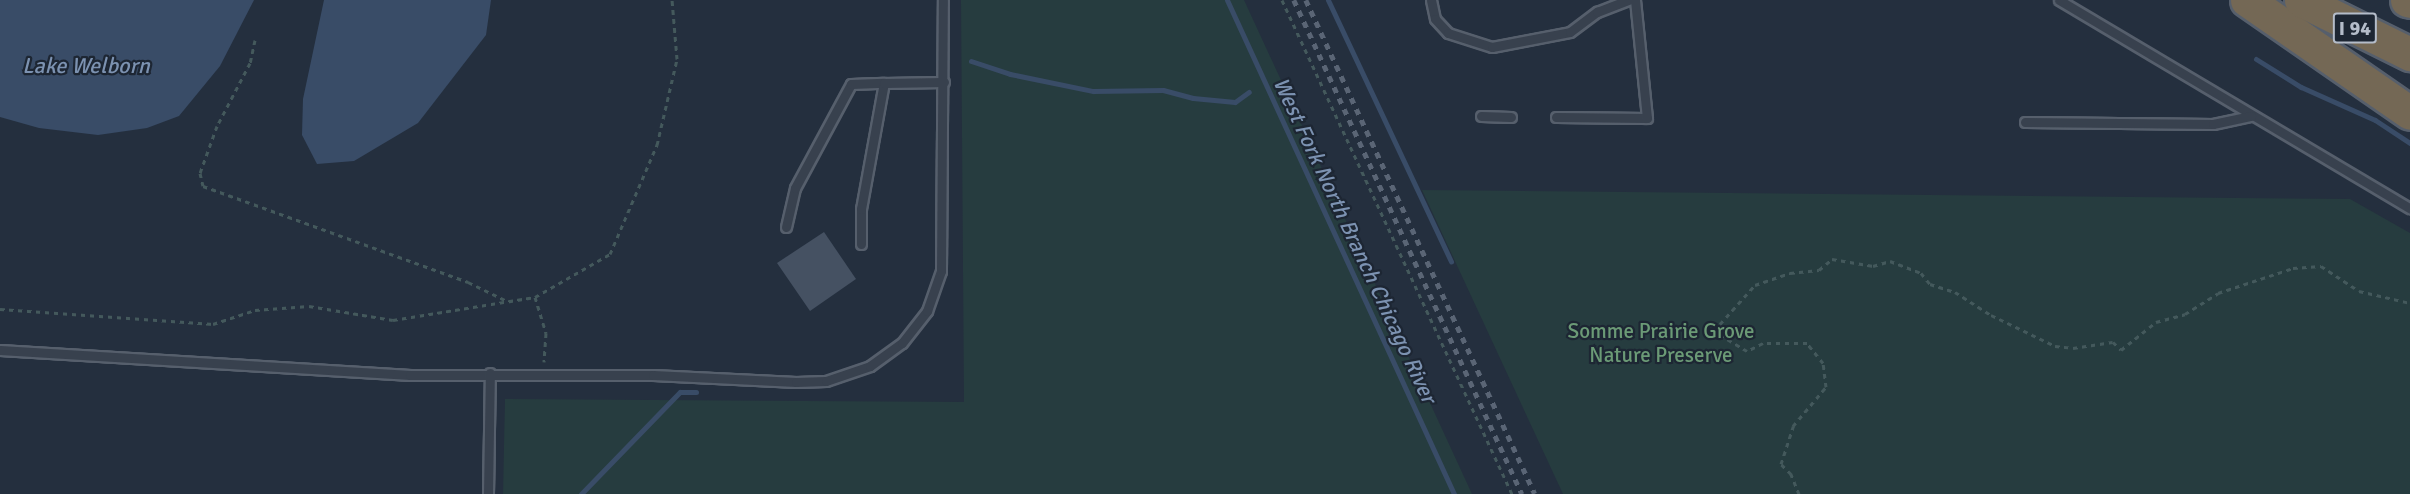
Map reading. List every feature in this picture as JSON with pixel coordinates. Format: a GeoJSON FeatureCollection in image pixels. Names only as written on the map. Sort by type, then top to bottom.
{"type":"FeatureCollection","features":[{"type":"Feature","properties":{"kind":"highway"},"geometry":{"type":"LineString","coordinates":[[2247,0],[2410,113]]}},
{"type":"Feature","properties":{"kind":"highway","name":"I 94"},"geometry":{"type":"LineString","coordinates":[[2301,0],[2410,54]]}},
{"type":"Feature","properties":{"kind":"lane"},"geometry":{"type":"LineString","coordinates":[[0,350],[410,375],[490,373],[826,381],[870,366],[902,343],[927,310],[941,272],[943,0]]}},
{"type":"Feature","properties":{"kind":"lane"},"geometry":{"type":"LineString","coordinates":[[1431,0],[1435,19],[1448,33],[1492,47],[1570,32],[1597,12],[1629,0]]}},
{"type":"Feature","properties":{"kind":"lane"},"geometry":{"type":"LineString","coordinates":[[1556,117],[1647,118],[1635,0]]}},
{"type":"Feature","properties":{"kind":"lane"},"geometry":{"type":"LineString","coordinates":[[2059,0],[2251,116],[2410,208]]}},
{"type":"Feature","properties":{"kind":"lane"},"geometry":{"type":"LineString","coordinates":[[786,227],[795,188],[851,84],[944,82]]}},
{"type":"Feature","properties":{"kind":"lane"},"geometry":{"type":"LineString","coordinates":[[861,244],[861,209],[884,83]]}},
{"type":"Feature","properties":{"kind":"lane"},"geometry":{"type":"LineString","coordinates":[[1481,116],[1511,117]]}},
{"type":"Feature","properties":{"kind":"lane"},"geometry":{"type":"LineString","coordinates":[[2025,122],[2213,124],[2251,116]]}},
{"type":"Feature","properties":{"kind":"lane"},"geometry":{"type":"LineString","coordinates":[[488,494],[490,373]]}},
{"type":"Feature","properties":{"kind":"path"},"geometry":{"type":"LineString","coordinates":[[0,309],[213,324],[255,310],[309,306],[393,320],[535,297],[610,254],[657,145],[677,59],[672,0]]}},
{"type":"Feature","properties":{"kind":"path"},"geometry":{"type":"LineString","coordinates":[[1282,0],[1512,494]]}},
{"type":"Feature","properties":{"kind":"path"},"geometry":{"type":"LineString","coordinates":[[255,40],[250,63],[217,126],[200,173],[202,186],[468,282],[508,301]]}},
{"type":"Feature","properties":{"kind":"path"},"geometry":{"type":"LineString","coordinates":[[1799,494],[1791,474],[1781,464],[1793,426],[1826,387],[1823,363],[1807,343],[1763,343],[1747,351],[1719,334],[1720,324],[1755,285],[1790,273],[1819,270],[1832,260],[1873,266],[1890,261],[1920,273],[1930,284],[1955,292],[1991,315],[2055,346],[2073,348],[2113,342],[2121,350],[2156,322],[2185,314],[2218,293],[2293,268],[2321,266],[2359,291],[2410,303]]}},
{"type":"Feature","properties":{"kind":"path"},"geometry":{"type":"LineString","coordinates":[[535,297],[546,333],[544,375]]}},
{"type":"Feature","properties":{"kind":"green space"},"geometry":{"type":"Polygon","coordinates":[[[961,0],[1244,0],[1472,494],[503,494],[505,399],[964,402],[961,0]]]}},
{"type":"Feature","properties":{"kind":"green space","name":"Somme Prairie Grove Nature Preserve"},"geometry":{"type":"Polygon","coordinates":[[[1422,190],[2350,199],[2410,233],[2410,494],[1563,494],[1422,190]]]}},
{"type":"Feature","properties":{"kind":"water","name":"Lake Welborn"},"geometry":{"type":"Polygon","coordinates":[[[0,0],[254,0],[220,66],[179,116],[147,128],[98,135],[39,128],[0,117],[0,0]]]}},
{"type":"Feature","properties":{"kind":"water"},"geometry":{"type":"Polygon","coordinates":[[[324,0],[491,0],[486,35],[418,123],[354,161],[317,164],[302,135],[303,99],[324,0]]]}},
{"type":"Feature","properties":{"kind":"building"},"geometry":{"type":"Polygon","coordinates":[[[824,232],[856,279],[810,311],[777,263],[824,232]]]}},
{"type":"Feature","properties":{"kind":"waterway","name":"West Fork North Branch Chicago River"},"geometry":{"type":"LineString","coordinates":[[1227,0],[1454,494]]}},
{"type":"Feature","properties":{"kind":"waterway"},"geometry":{"type":"LineString","coordinates":[[1328,0],[1451,261]]}},
{"type":"Feature","properties":{"kind":"waterway"},"geometry":{"type":"LineString","coordinates":[[2256,59],[2301,87],[2375,120],[2410,143]]}},
{"type":"Feature","properties":{"kind":"waterway"},"geometry":{"type":"LineString","coordinates":[[971,61],[1010,74],[1093,91],[1163,90],[1193,98],[1235,102],[1249,92]]}},
{"type":"Feature","properties":{"kind":"waterway"},"geometry":{"type":"LineString","coordinates":[[581,494],[680,392],[696,392]]}},
{"type":"Feature","properties":{"kind":"railway"},"geometry":{"type":"LineString","coordinates":[[1294,0],[1522,494]]}},
{"type":"Feature","properties":{"kind":"railway"},"geometry":{"type":"LineString","coordinates":[[1306,0],[1535,494]]}}]}
